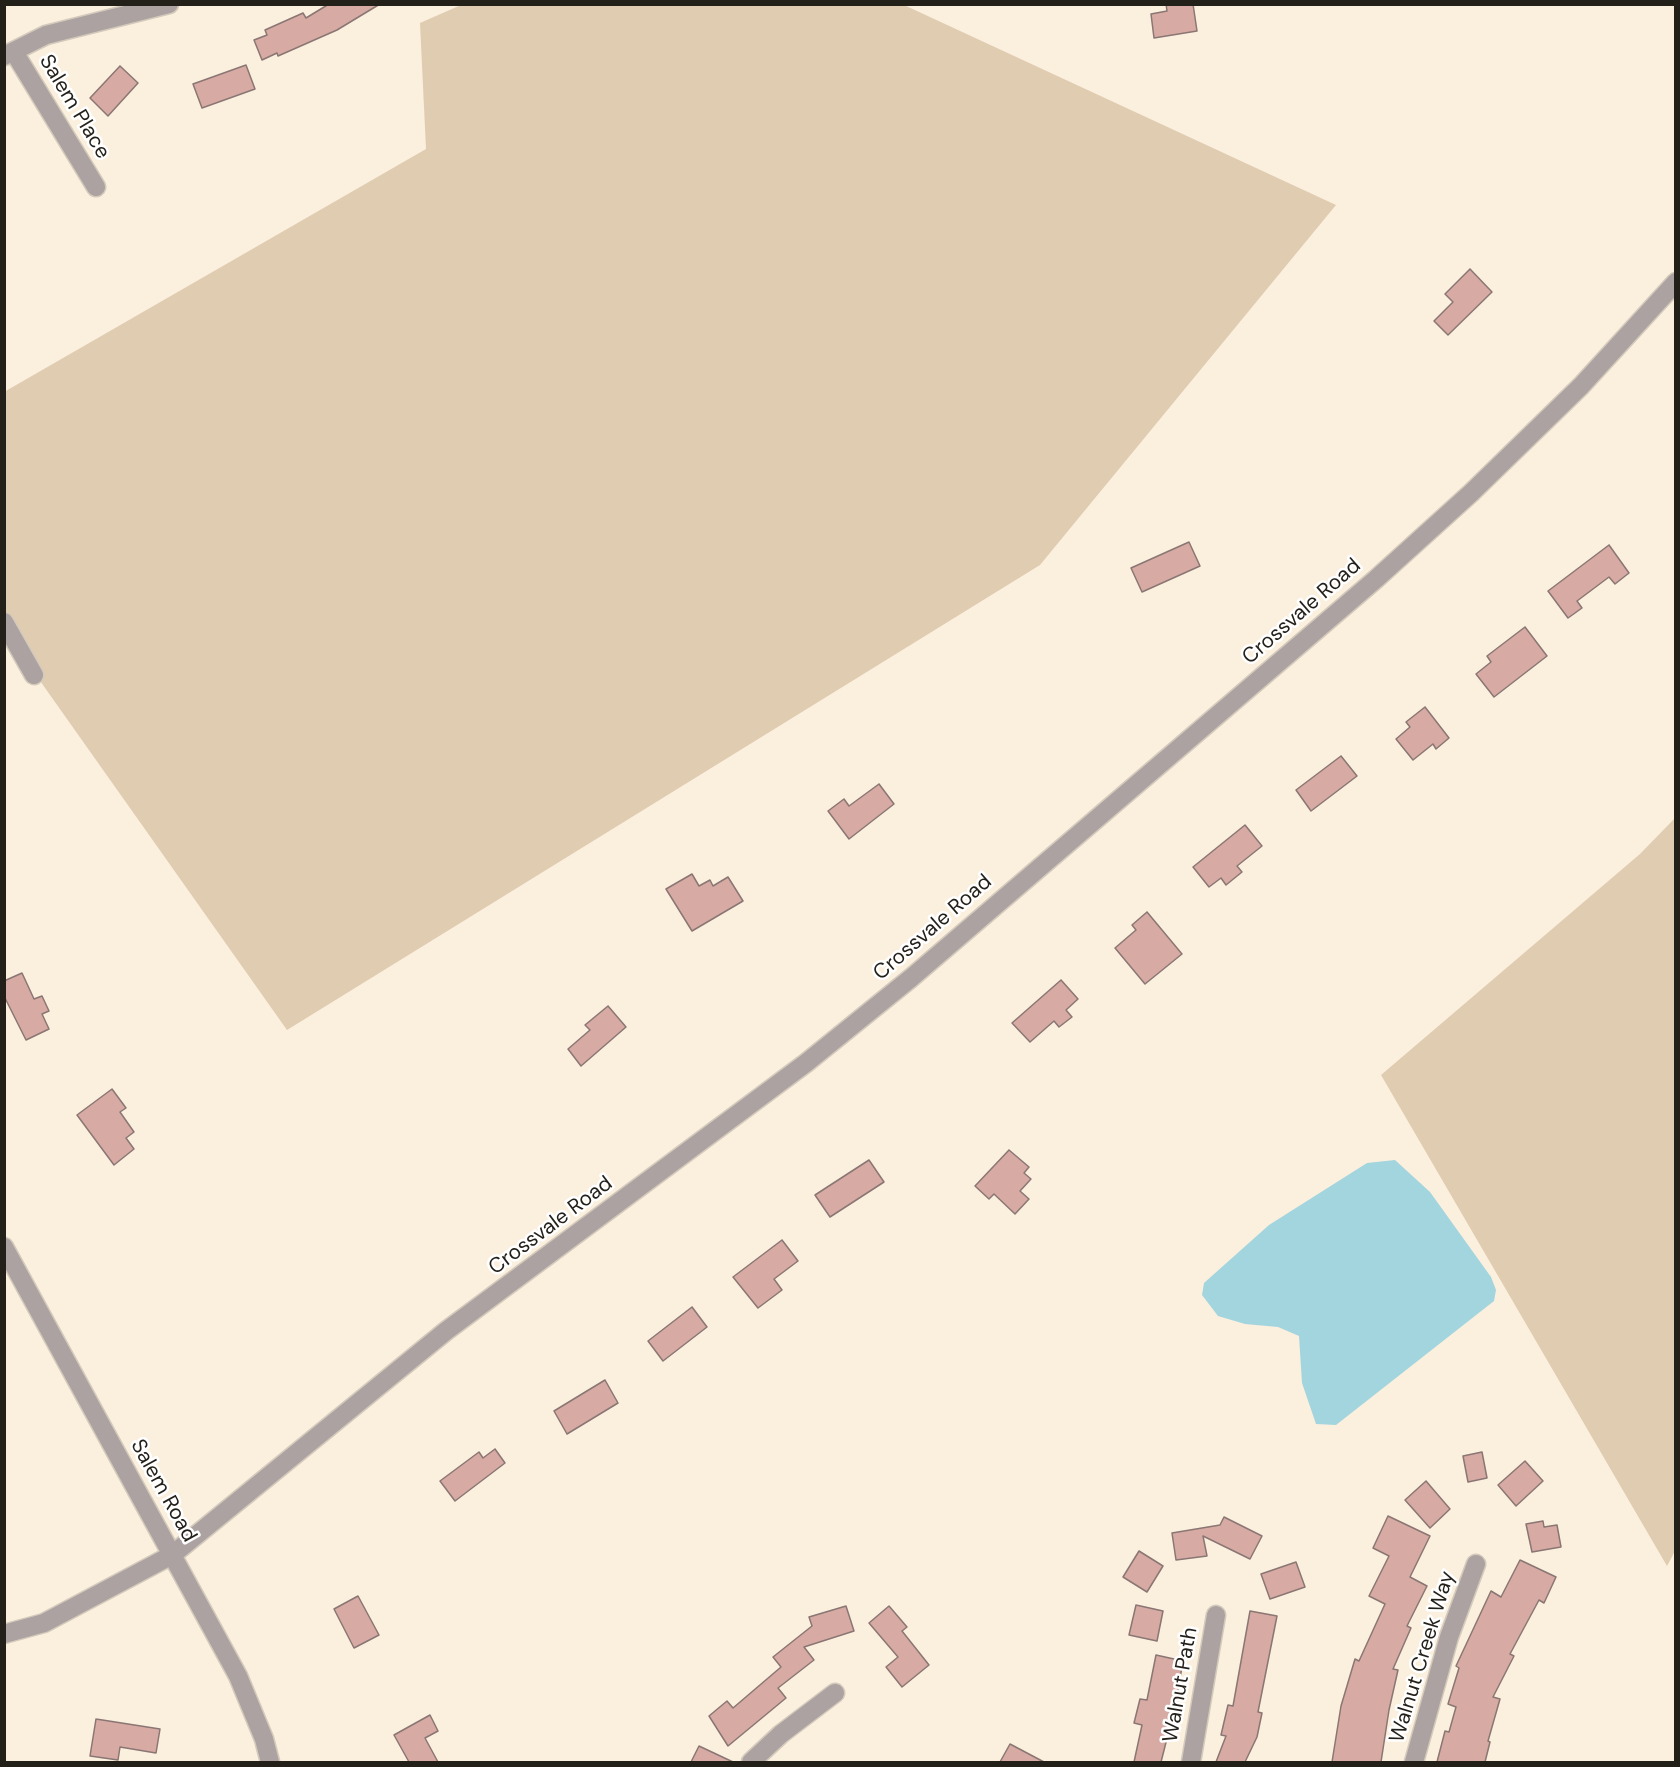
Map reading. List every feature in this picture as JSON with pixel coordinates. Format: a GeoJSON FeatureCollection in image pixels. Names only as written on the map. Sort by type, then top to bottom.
{"type":"FeatureCollection","features":[{"type":"Feature","properties":{"kind":"street"},"geometry":{"type":"LineString","coordinates":[[9,54],[46,35],[170,4]]}},
{"type":"Feature","properties":{"kind":"street","name":"Salem Place"},"geometry":{"type":"LineString","coordinates":[[9,54],[96,187]]}},
{"type":"Feature","properties":{"kind":"street","name":"Crossvale Road"},"geometry":{"type":"LineString","coordinates":[[4,1634],[44,1623],[172,1555],[447,1331],[797,1070],[911,978],[1376,579],[1464,499],[1581,386],[1676,282]]}},
{"type":"Feature","properties":{"kind":"street"},"geometry":{"type":"LineString","coordinates":[[4,622],[34,675]]}},
{"type":"Feature","properties":{"kind":"street","name":"Salem Road"},"geometry":{"type":"LineString","coordinates":[[4,1247],[238,1676],[264,1739],[270,1762]]}},
{"type":"Feature","properties":{"kind":"street","name":"Walnut Creek Way"},"geometry":{"type":"LineString","coordinates":[[1414,1762],[1449,1637],[1476,1564]]}},
{"type":"Feature","properties":{"kind":"street","name":"Walnut Path"},"geometry":{"type":"LineString","coordinates":[[1191,1762],[1216,1615]]}},
{"type":"Feature","properties":{"kind":"street"},"geometry":{"type":"LineString","coordinates":[[751,1762],[781,1734],[835,1693]]}},
{"type":"Feature","properties":{"kind":"shaded area"},"geometry":{"type":"Polygon","coordinates":[[[461,5],[904,5],[1336,205],[1040,565],[287,1030],[38,678],[5,617],[4,392],[426,149],[420,23],[461,5]]]}},
{"type":"Feature","properties":{"kind":"shaded area"},"geometry":{"type":"Polygon","coordinates":[[[1675,818],[1676,1549],[1667,1566],[1381,1075],[1640,854],[1675,818]]]}},
{"type":"Feature","properties":{"kind":"water"},"geometry":{"type":"Polygon","coordinates":[[[1395,1160],[1430,1192],[1491,1277],[1496,1290],[1494,1301],[1336,1425],[1316,1424],[1302,1383],[1299,1336],[1278,1327],[1245,1324],[1218,1316],[1202,1295],[1204,1283],[1269,1225],[1367,1163],[1395,1160]]]}},
{"type":"Feature","properties":{"kind":"building"},"geometry":{"type":"Polygon","coordinates":[[[329,4],[380,4],[337,30],[278,56],[277,53],[262,60],[254,40],[267,35],[265,30],[303,13],[306,18],[329,4]]]}},
{"type":"Feature","properties":{"kind":"building"},"geometry":{"type":"Polygon","coordinates":[[[1166,4],[1193,4],[1197,31],[1154,38],[1151,14],[1167,11],[1166,4]]]}},
{"type":"Feature","properties":{"kind":"building"},"geometry":{"type":"Polygon","coordinates":[[[246,65],[255,89],[202,108],[193,84],[246,65]]]}},
{"type":"Feature","properties":{"kind":"building"},"geometry":{"type":"Polygon","coordinates":[[[120,66],[138,83],[108,116],[90,98],[120,66]]]}},
{"type":"Feature","properties":{"kind":"building"},"geometry":{"type":"Polygon","coordinates":[[[1470,269],[1492,292],[1448,335],[1434,321],[1453,302],[1445,294],[1470,269]]]}},
{"type":"Feature","properties":{"kind":"building"},"geometry":{"type":"Polygon","coordinates":[[[1189,542],[1200,566],[1142,592],[1131,568],[1189,542]]]}},
{"type":"Feature","properties":{"kind":"building"},"geometry":{"type":"Polygon","coordinates":[[[1609,545],[1629,573],[1615,584],[1609,577],[1577,601],[1582,608],[1568,618],[1548,591],[1609,545]]]}},
{"type":"Feature","properties":{"kind":"building"},"geometry":{"type":"Polygon","coordinates":[[[1525,627],[1547,656],[1494,697],[1476,674],[1491,662],[1487,656],[1525,627]]]}},
{"type":"Feature","properties":{"kind":"building"},"geometry":{"type":"Polygon","coordinates":[[[1425,707],[1449,738],[1436,749],[1433,744],[1413,760],[1396,739],[1410,727],[1406,722],[1425,707]]]}},
{"type":"Feature","properties":{"kind":"building"},"geometry":{"type":"Polygon","coordinates":[[[1341,756],[1357,776],[1311,811],[1296,790],[1341,756]]]}},
{"type":"Feature","properties":{"kind":"building"},"geometry":{"type":"Polygon","coordinates":[[[879,784],[894,804],[849,839],[828,811],[844,799],[849,806],[879,784]]]}},
{"type":"Feature","properties":{"kind":"building"},"geometry":{"type":"Polygon","coordinates":[[[1245,825],[1262,846],[1237,866],[1242,872],[1226,885],[1221,878],[1209,887],[1193,867],[1245,825]]]}},
{"type":"Feature","properties":{"kind":"building"},"geometry":{"type":"Polygon","coordinates":[[[692,874],[699,886],[710,880],[713,886],[728,877],[743,901],[692,931],[666,889],[692,874]]]}},
{"type":"Feature","properties":{"kind":"building"},"geometry":{"type":"Polygon","coordinates":[[[1147,912],[1182,954],[1145,984],[1115,948],[1136,930],[1132,925],[1147,912]]]}},
{"type":"Feature","properties":{"kind":"building"},"geometry":{"type":"Polygon","coordinates":[[[22,973],[34,999],[42,996],[49,1011],[42,1014],[49,1029],[26,1040],[4,996],[4,981],[22,973]]]}},
{"type":"Feature","properties":{"kind":"building"},"geometry":{"type":"Polygon","coordinates":[[[1061,980],[1078,999],[1066,1010],[1072,1017],[1059,1027],[1054,1021],[1030,1042],[1012,1023],[1061,980]]]}},
{"type":"Feature","properties":{"kind":"building"},"geometry":{"type":"Polygon","coordinates":[[[608,1006],[626,1027],[581,1066],[568,1049],[590,1030],[585,1025],[608,1006]]]}},
{"type":"Feature","properties":{"kind":"building"},"geometry":{"type":"Polygon","coordinates":[[[112,1089],[126,1108],[120,1112],[134,1132],[126,1138],[134,1149],[114,1165],[77,1115],[112,1089]]]}},
{"type":"Feature","properties":{"kind":"building"},"geometry":{"type":"Polygon","coordinates":[[[1009,1150],[1029,1167],[1024,1173],[1031,1179],[1020,1191],[1029,1199],[1015,1214],[994,1194],[989,1199],[975,1186],[1009,1150]]]}},
{"type":"Feature","properties":{"kind":"building"},"geometry":{"type":"Polygon","coordinates":[[[869,1160],[884,1182],[830,1217],[815,1195],[869,1160]]]}},
{"type":"Feature","properties":{"kind":"building"},"geometry":{"type":"Polygon","coordinates":[[[782,1240],[798,1261],[774,1279],[782,1290],[758,1308],[733,1277],[782,1240]]]}},
{"type":"Feature","properties":{"kind":"building"},"geometry":{"type":"Polygon","coordinates":[[[692,1307],[707,1327],[663,1361],[648,1341],[692,1307]]]}},
{"type":"Feature","properties":{"kind":"building"},"geometry":{"type":"Polygon","coordinates":[[[605,1380],[618,1403],[567,1434],[554,1411],[605,1380]]]}},
{"type":"Feature","properties":{"kind":"building"},"geometry":{"type":"Polygon","coordinates":[[[495,1449],[505,1463],[455,1501],[440,1481],[479,1452],[483,1458],[495,1449]]]}},
{"type":"Feature","properties":{"kind":"building"},"geometry":{"type":"Polygon","coordinates":[[[1482,1452],[1487,1478],[1468,1482],[1463,1456],[1482,1452]]]}},
{"type":"Feature","properties":{"kind":"building"},"geometry":{"type":"Polygon","coordinates":[[[1525,1461],[1543,1481],[1516,1506],[1498,1485],[1525,1461]]]}},
{"type":"Feature","properties":{"kind":"building"},"geometry":{"type":"Polygon","coordinates":[[[1426,1481],[1450,1509],[1430,1528],[1405,1500],[1426,1481]]]}},
{"type":"Feature","properties":{"kind":"building"},"geometry":{"type":"Polygon","coordinates":[[[1388,1516],[1430,1536],[1410,1577],[1427,1586],[1407,1626],[1411,1628],[1393,1669],[1398,1670],[1381,1762],[1332,1762],[1341,1706],[1355,1659],[1359,1661],[1385,1604],[1369,1596],[1389,1556],[1373,1548],[1388,1516]]]}},
{"type":"Feature","properties":{"kind":"building"},"geometry":{"type":"Polygon","coordinates":[[[1224,1517],[1262,1536],[1250,1559],[1203,1536],[1207,1556],[1176,1560],[1172,1533],[1220,1525],[1224,1517]]]}},
{"type":"Feature","properties":{"kind":"building"},"geometry":{"type":"Polygon","coordinates":[[[1543,1521],[1544,1527],[1557,1525],[1561,1547],[1532,1552],[1526,1524],[1543,1521]]]}},
{"type":"Feature","properties":{"kind":"building"},"geometry":{"type":"Polygon","coordinates":[[[1139,1551],[1163,1566],[1147,1592],[1123,1577],[1139,1551]]]}},
{"type":"Feature","properties":{"kind":"building"},"geometry":{"type":"Polygon","coordinates":[[[1520,1560],[1556,1577],[1544,1603],[1539,1600],[1510,1654],[1514,1656],[1493,1697],[1500,1699],[1488,1741],[1490,1742],[1485,1762],[1437,1762],[1445,1731],[1449,1732],[1456,1707],[1448,1704],[1459,1668],[1456,1666],[1491,1591],[1501,1597],[1520,1560]]]}},
{"type":"Feature","properties":{"kind":"building"},"geometry":{"type":"Polygon","coordinates":[[[1296,1562],[1305,1587],[1270,1599],[1261,1574],[1296,1562]]]}},
{"type":"Feature","properties":{"kind":"building"},"geometry":{"type":"Polygon","coordinates":[[[358,1596],[379,1635],[354,1648],[334,1609],[358,1596]]]}},
{"type":"Feature","properties":{"kind":"building"},"geometry":{"type":"Polygon","coordinates":[[[1136,1605],[1163,1611],[1157,1641],[1129,1635],[1136,1605]]]}},
{"type":"Feature","properties":{"kind":"building"},"geometry":{"type":"Polygon","coordinates":[[[846,1606],[854,1631],[804,1647],[814,1660],[778,1688],[786,1698],[728,1746],[709,1716],[727,1701],[733,1708],[781,1667],[773,1657],[812,1626],[809,1617],[846,1606]]]}},
{"type":"Feature","properties":{"kind":"building"},"geometry":{"type":"Polygon","coordinates":[[[889,1606],[907,1627],[902,1631],[929,1665],[902,1687],[886,1667],[898,1657],[869,1623],[889,1606]]]}},
{"type":"Feature","properties":{"kind":"building"},"geometry":{"type":"Polygon","coordinates":[[[1250,1611],[1277,1616],[1258,1712],[1262,1713],[1257,1737],[1245,1762],[1216,1762],[1226,1736],[1221,1735],[1228,1705],[1233,1706],[1250,1611]]]}},
{"type":"Feature","properties":{"kind":"building"},"geometry":{"type":"Polygon","coordinates":[[[1156,1655],[1183,1661],[1175,1707],[1161,1762],[1134,1762],[1142,1725],[1134,1723],[1140,1699],[1147,1700],[1156,1655]]]}},
{"type":"Feature","properties":{"kind":"building"},"geometry":{"type":"Polygon","coordinates":[[[430,1715],[438,1731],[425,1738],[438,1762],[409,1762],[394,1735],[430,1715]]]}},
{"type":"Feature","properties":{"kind":"building"},"geometry":{"type":"Polygon","coordinates":[[[96,1719],[160,1729],[156,1753],[120,1747],[118,1760],[90,1756],[96,1719]]]}},
{"type":"Feature","properties":{"kind":"building"},"geometry":{"type":"Polygon","coordinates":[[[1010,1744],[1044,1762],[1000,1762],[1010,1744]]]}},
{"type":"Feature","properties":{"kind":"building"},"geometry":{"type":"Polygon","coordinates":[[[699,1746],[733,1762],[691,1762],[699,1746]]]}}]}
